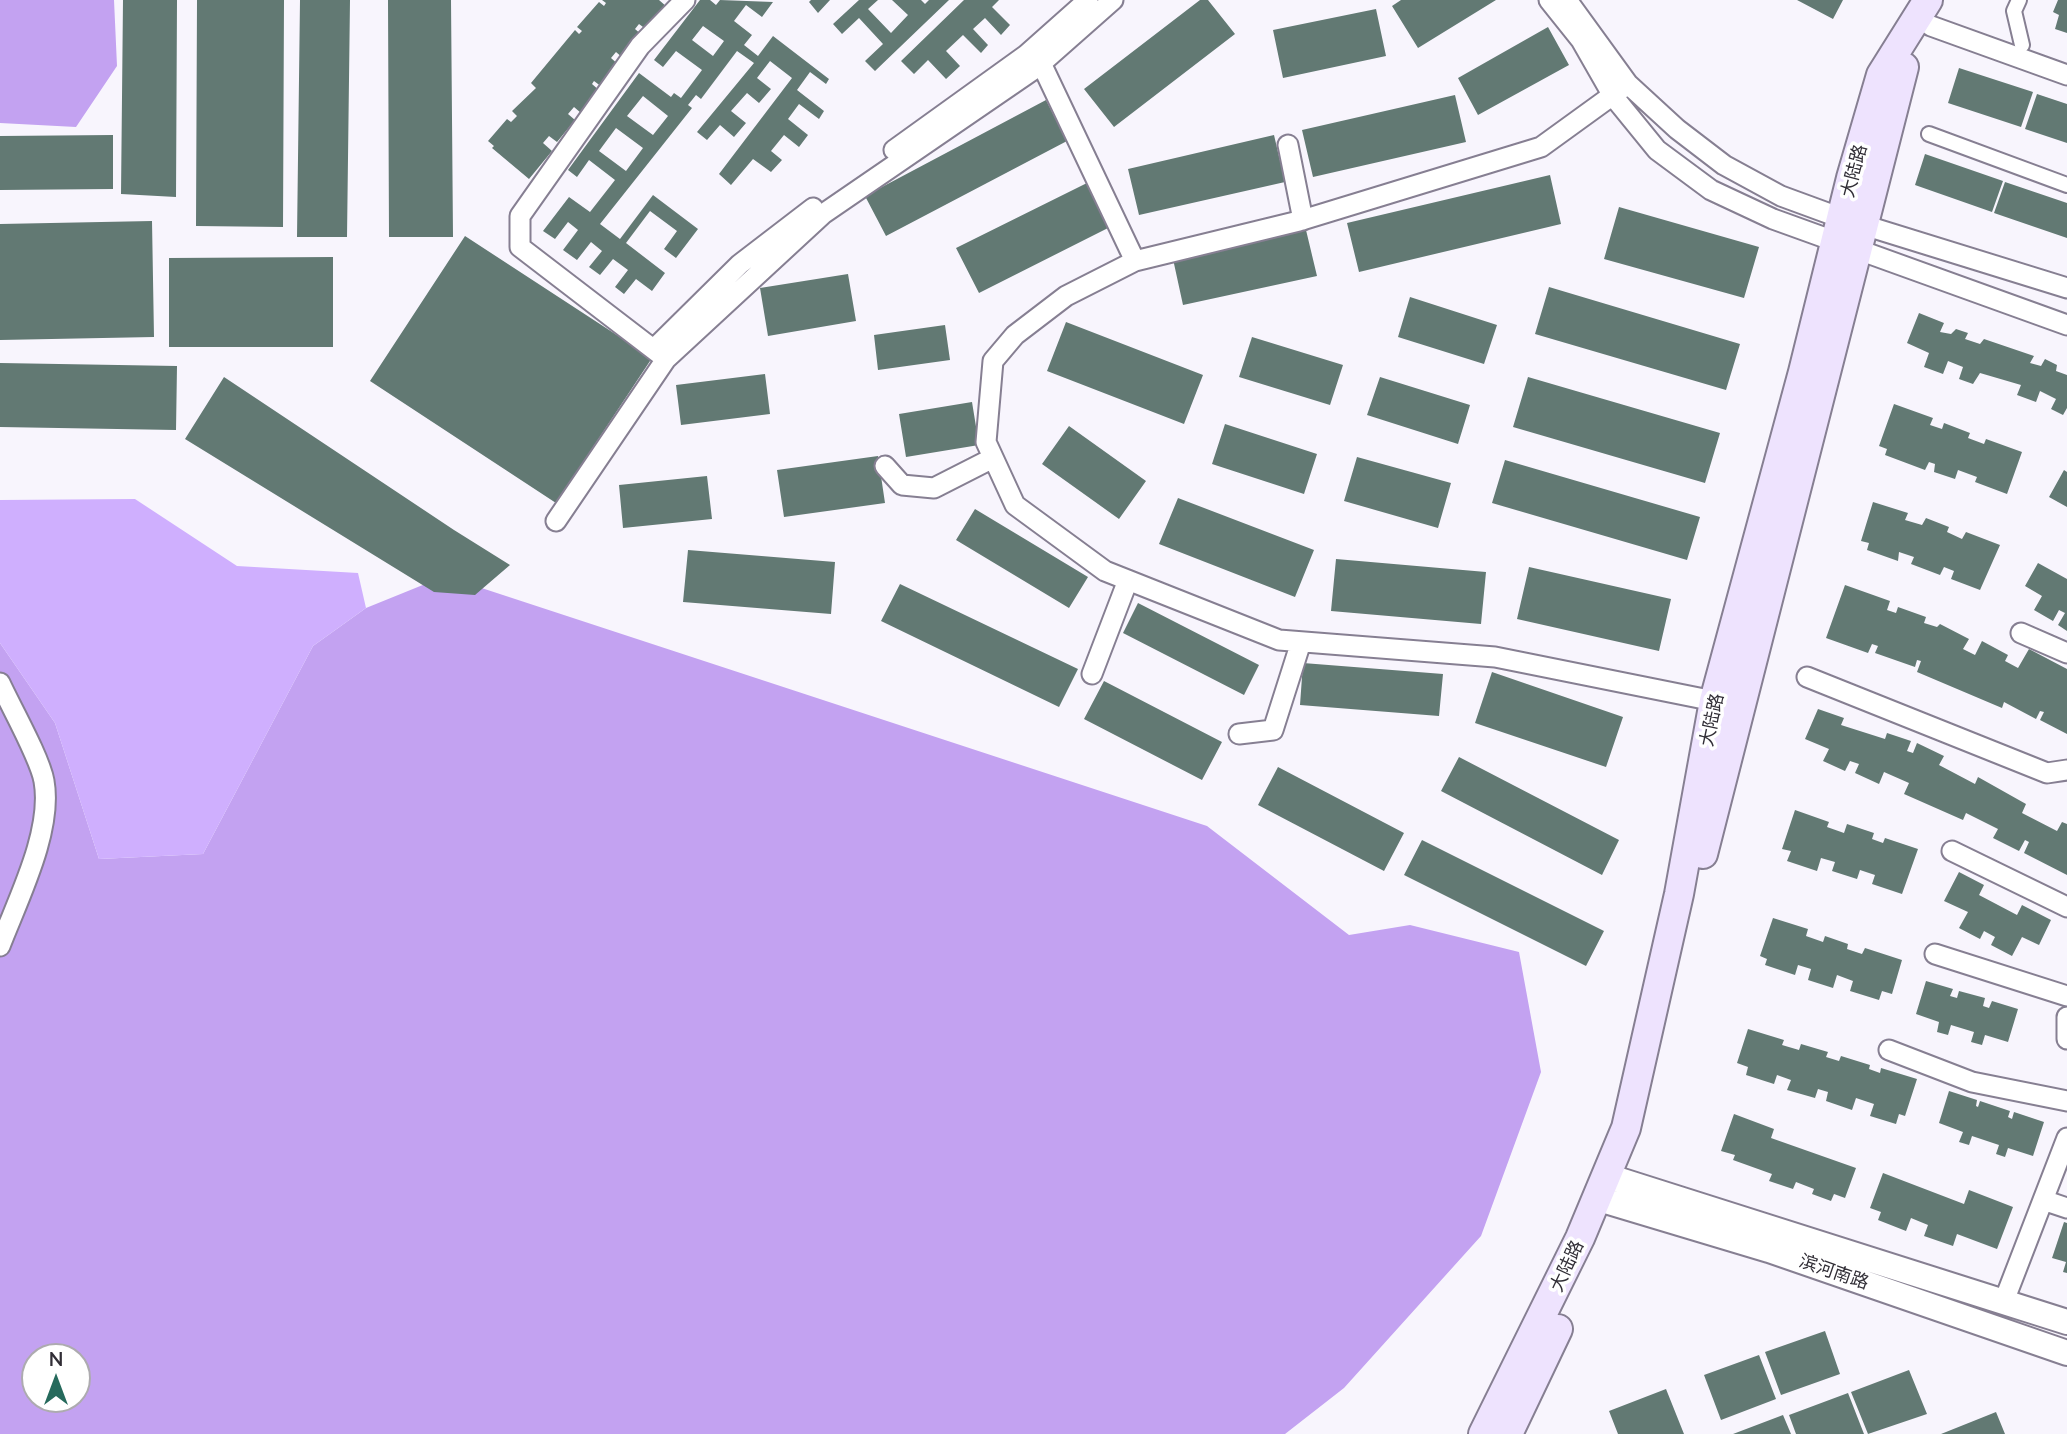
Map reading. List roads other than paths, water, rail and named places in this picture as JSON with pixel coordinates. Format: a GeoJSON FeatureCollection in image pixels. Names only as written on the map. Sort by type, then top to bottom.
{"type":"FeatureCollection","features":[{"type":"Feature","properties":{"kind":"main road","name":"大陆路"},"geometry":{"type":"LineString","coordinates":[[1508,1434],[1612,1190],[1727,704],[1726,666],[1850,234],[1881,75],[1929,13],[1947,0]]}},
{"type":"Feature","properties":{"kind":"main road","name":"大陆路"},"geometry":{"type":"LineString","coordinates":[[1483,1434],[1612,1190]]}},
{"type":"Feature","properties":{"kind":"street"},"geometry":{"type":"LineString","coordinates":[[660,354],[520,247],[520,216],[640,46],[685,0]]}},
{"type":"Feature","properties":{"kind":"street"},"geometry":{"type":"LineString","coordinates":[[556,521],[660,354],[740,264],[1026,55],[1088,0]]}},
{"type":"Feature","properties":{"kind":"street"},"geometry":{"type":"LineString","coordinates":[[660,354],[823,214],[1041,63],[1113,0]]}},
{"type":"Feature","properties":{"kind":"street"},"geometry":{"type":"LineString","coordinates":[[1549,0],[1620,90],[1724,165],[1850,234],[2067,325]]}},
{"type":"Feature","properties":{"kind":"street"},"geometry":{"type":"LineString","coordinates":[[1567,0],[1657,150],[1711,190],[1773,219],[1850,234],[2067,288]]}},
{"type":"Feature","properties":{"kind":"street"},"geometry":{"type":"LineString","coordinates":[[2019,0],[2014,11],[2022,45]]}},
{"type":"Feature","properties":{"kind":"street"},"geometry":{"type":"LineString","coordinates":[[1929,13],[2067,75]]}},
{"type":"Feature","properties":{"kind":"street"},"geometry":{"type":"LineString","coordinates":[[1041,63],[1135,261]]}},
{"type":"Feature","properties":{"kind":"street"},"geometry":{"type":"LineString","coordinates":[[1620,90],[1541,147],[1303,220],[1135,261],[1066,296],[1015,335],[993,361],[986,442],[1015,505],[1105,571],[1279,640],[1495,657],[1727,704]]}},
{"type":"Feature","properties":{"kind":"street"},"geometry":{"type":"LineString","coordinates":[[1929,134],[2067,185]]}},
{"type":"Feature","properties":{"kind":"street"},"geometry":{"type":"LineString","coordinates":[[1288,145],[1303,220]]}},
{"type":"Feature","properties":{"kind":"street"},"geometry":{"type":"LineString","coordinates":[[885,466],[902,485],[934,488],[993,458]]}},
{"type":"Feature","properties":{"kind":"street"},"geometry":{"type":"LineString","coordinates":[[1092,674],[1128,580]]}},
{"type":"Feature","properties":{"kind":"street"},"geometry":{"type":"LineString","coordinates":[[2021,633],[2067,653]]}},
{"type":"Feature","properties":{"kind":"street"},"geometry":{"type":"LineString","coordinates":[[1239,734],[1273,730],[1301,642]]}},
{"type":"Feature","properties":{"kind":"street"},"geometry":{"type":"LineString","coordinates":[[1807,677],[2047,773],[2067,770]]}},
{"type":"Feature","properties":{"kind":"street"},"geometry":{"type":"LineString","coordinates":[[0,683],[44,779],[46,809],[40,835],[0,946]]}},
{"type":"Feature","properties":{"kind":"street"},"geometry":{"type":"LineString","coordinates":[[1952,851],[2067,907]]}},
{"type":"Feature","properties":{"kind":"street"},"geometry":{"type":"LineString","coordinates":[[1935,954],[2067,996]]}},
{"type":"Feature","properties":{"kind":"street"},"geometry":{"type":"LineString","coordinates":[[2067,1017],[2067,1039]]}},
{"type":"Feature","properties":{"kind":"street"},"geometry":{"type":"LineString","coordinates":[[1889,1050],[1972,1082],[2067,1101]]}},
{"type":"Feature","properties":{"kind":"street"},"geometry":{"type":"LineString","coordinates":[[2004,1301],[2067,1138]]}},
{"type":"Feature","properties":{"kind":"street"},"geometry":{"type":"LineString","coordinates":[[1612,1190],[2004,1301],[2067,1322]]}},
{"type":"Feature","properties":{"kind":"street","name":"滨河南路"},"geometry":{"type":"LineString","coordinates":[[1612,1190],[1769,1250],[2067,1353]]}},
{"type":"Feature","properties":{"kind":"street"},"geometry":{"type":"LineString","coordinates":[[2043,1200],[2067,1208]]}}]}
